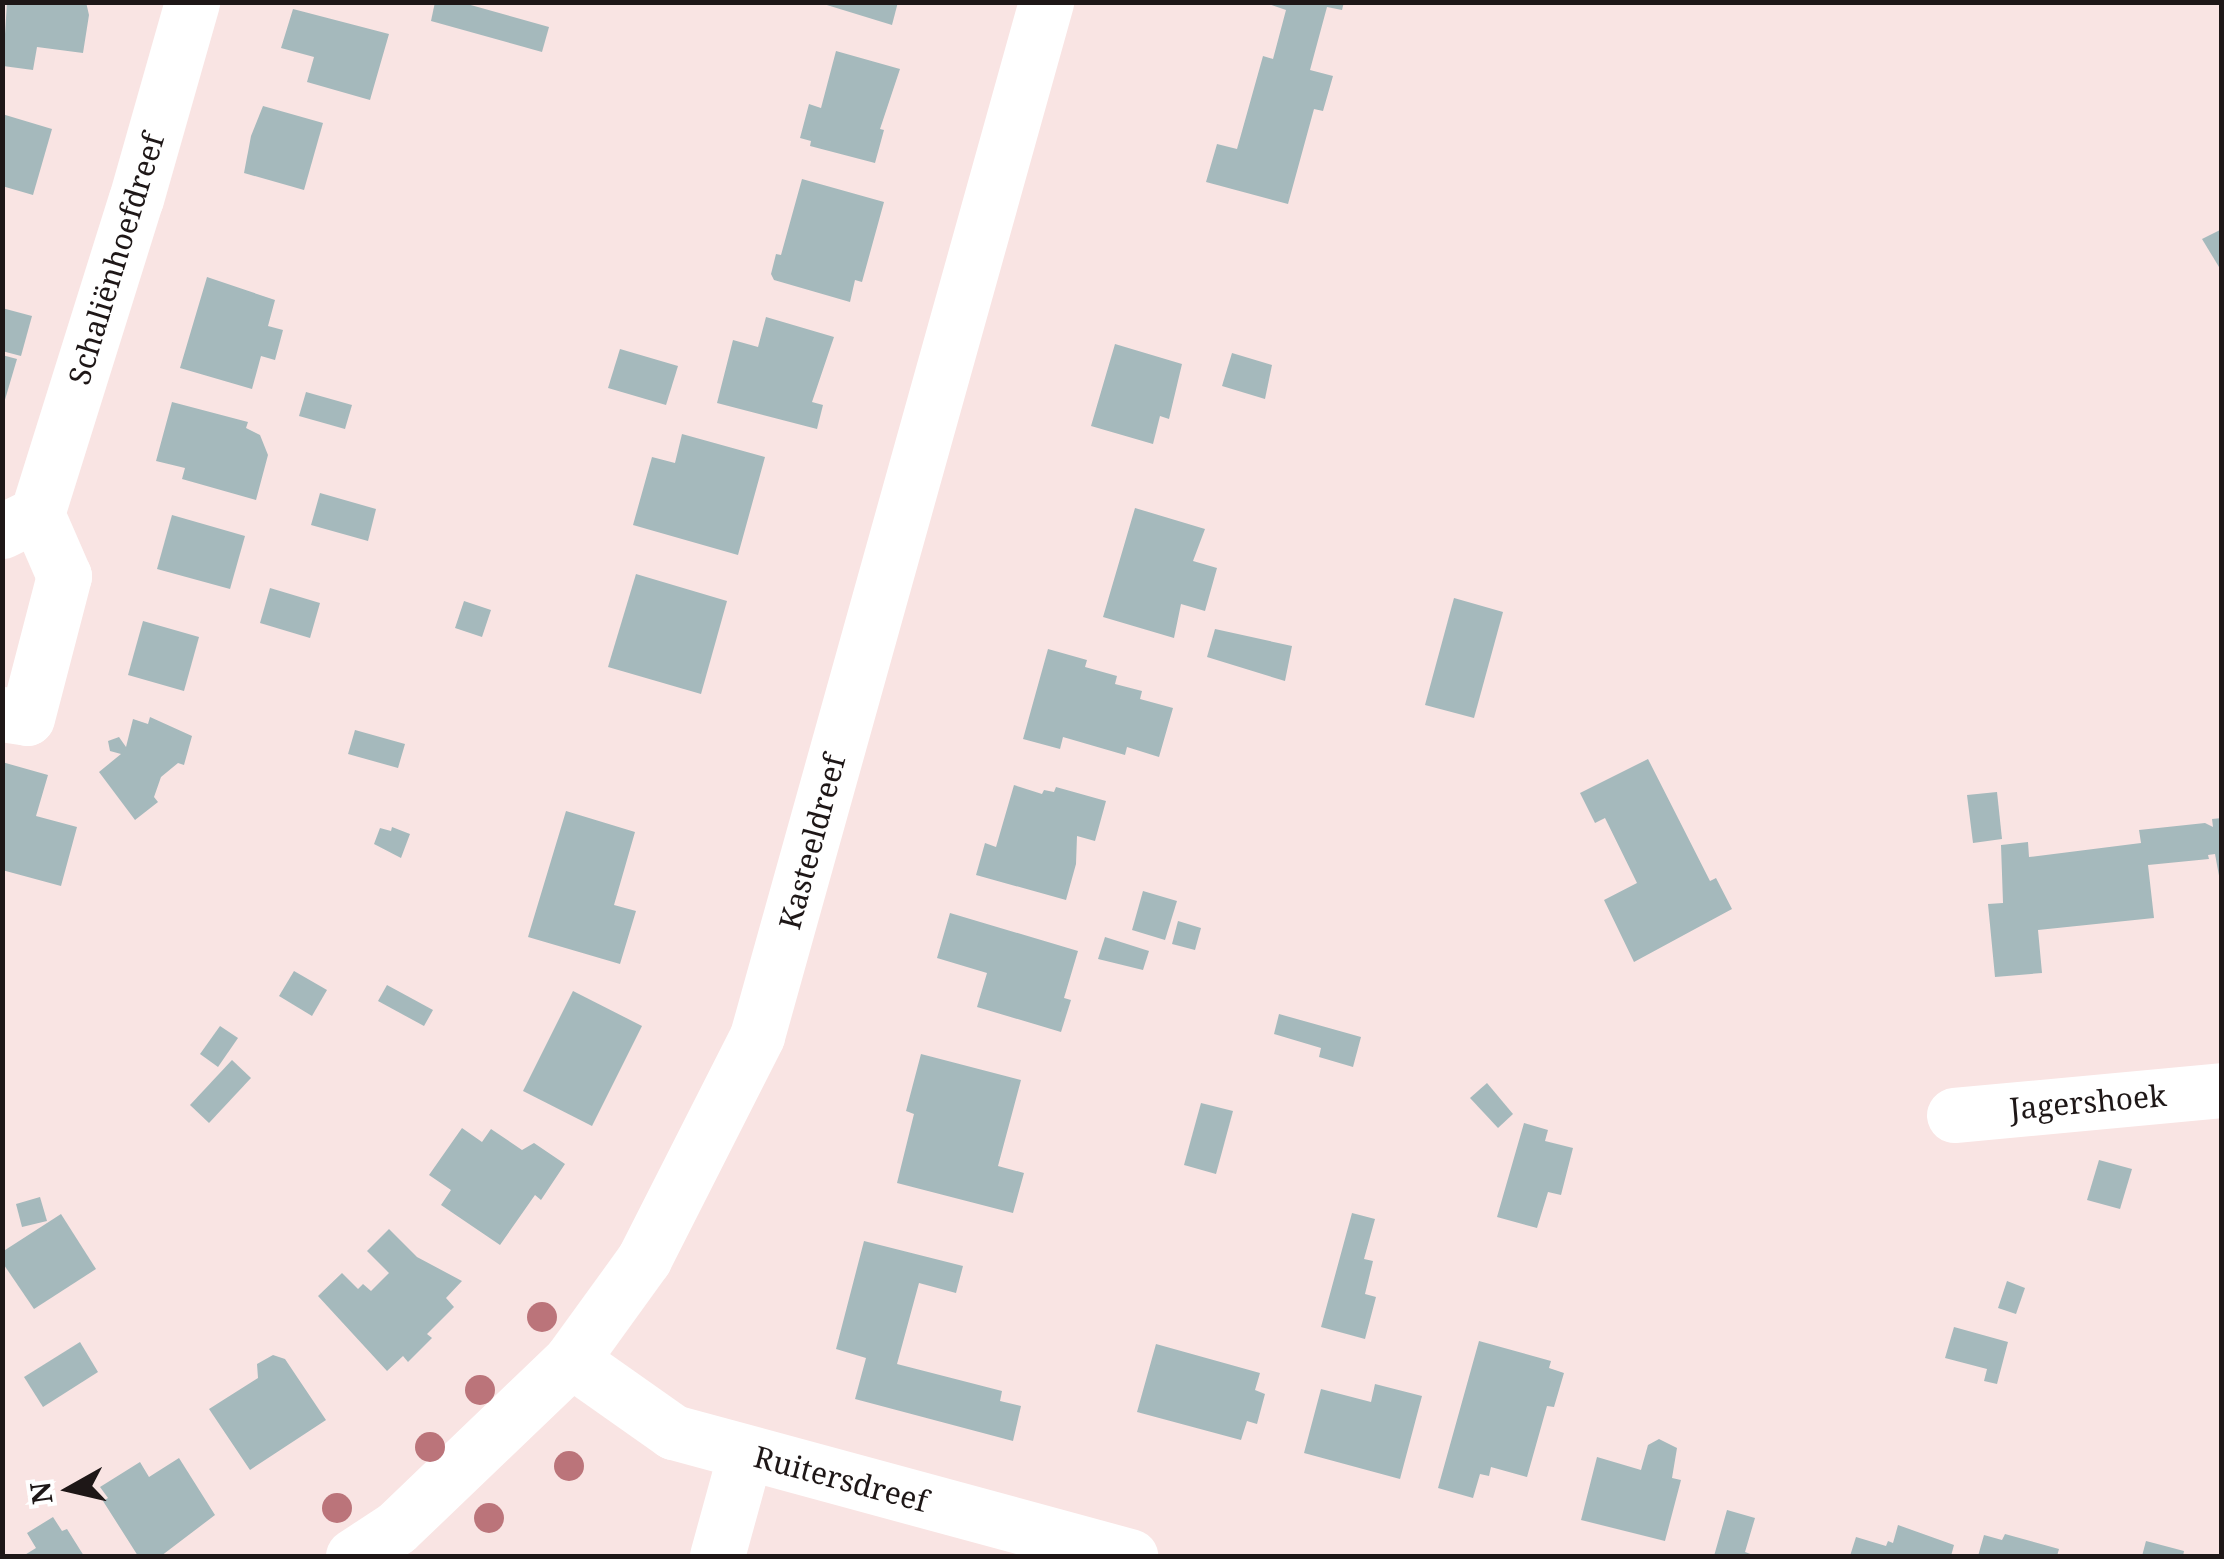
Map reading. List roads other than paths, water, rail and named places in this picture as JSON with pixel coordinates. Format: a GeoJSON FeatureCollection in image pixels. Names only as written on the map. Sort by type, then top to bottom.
{"type":"FeatureCollection","features":[{"type":"Feature","properties":{"kind":"street","name":"Schaliënhoefdreef"},"geometry":{"type":"LineString","coordinates":[[2,714],[28,718],[64,576],[20,523],[136,199],[192,2]]}},
{"type":"Feature","properties":{"kind":"street","name":"Kasteeldreef"},"geometry":{"type":"LineString","coordinates":[[353,1556],[396,1528],[572,1360],[644,1259],[757,1036],[1046,2]]}},
{"type":"Feature","properties":{"kind":"street","name":"Jagershoek"},"geometry":{"type":"LineString","coordinates":[[1954,1115],[2222,1090]]}},
{"type":"Feature","properties":{"kind":"street","name":"Ruitersdreef"},"geometry":{"type":"LineString","coordinates":[[572,1360],[673,1432],[1130,1556]]}},
{"type":"Feature","properties":{"kind":"street"},"geometry":{"type":"LineString","coordinates":[[718,1556],[744,1454]]}}]}
